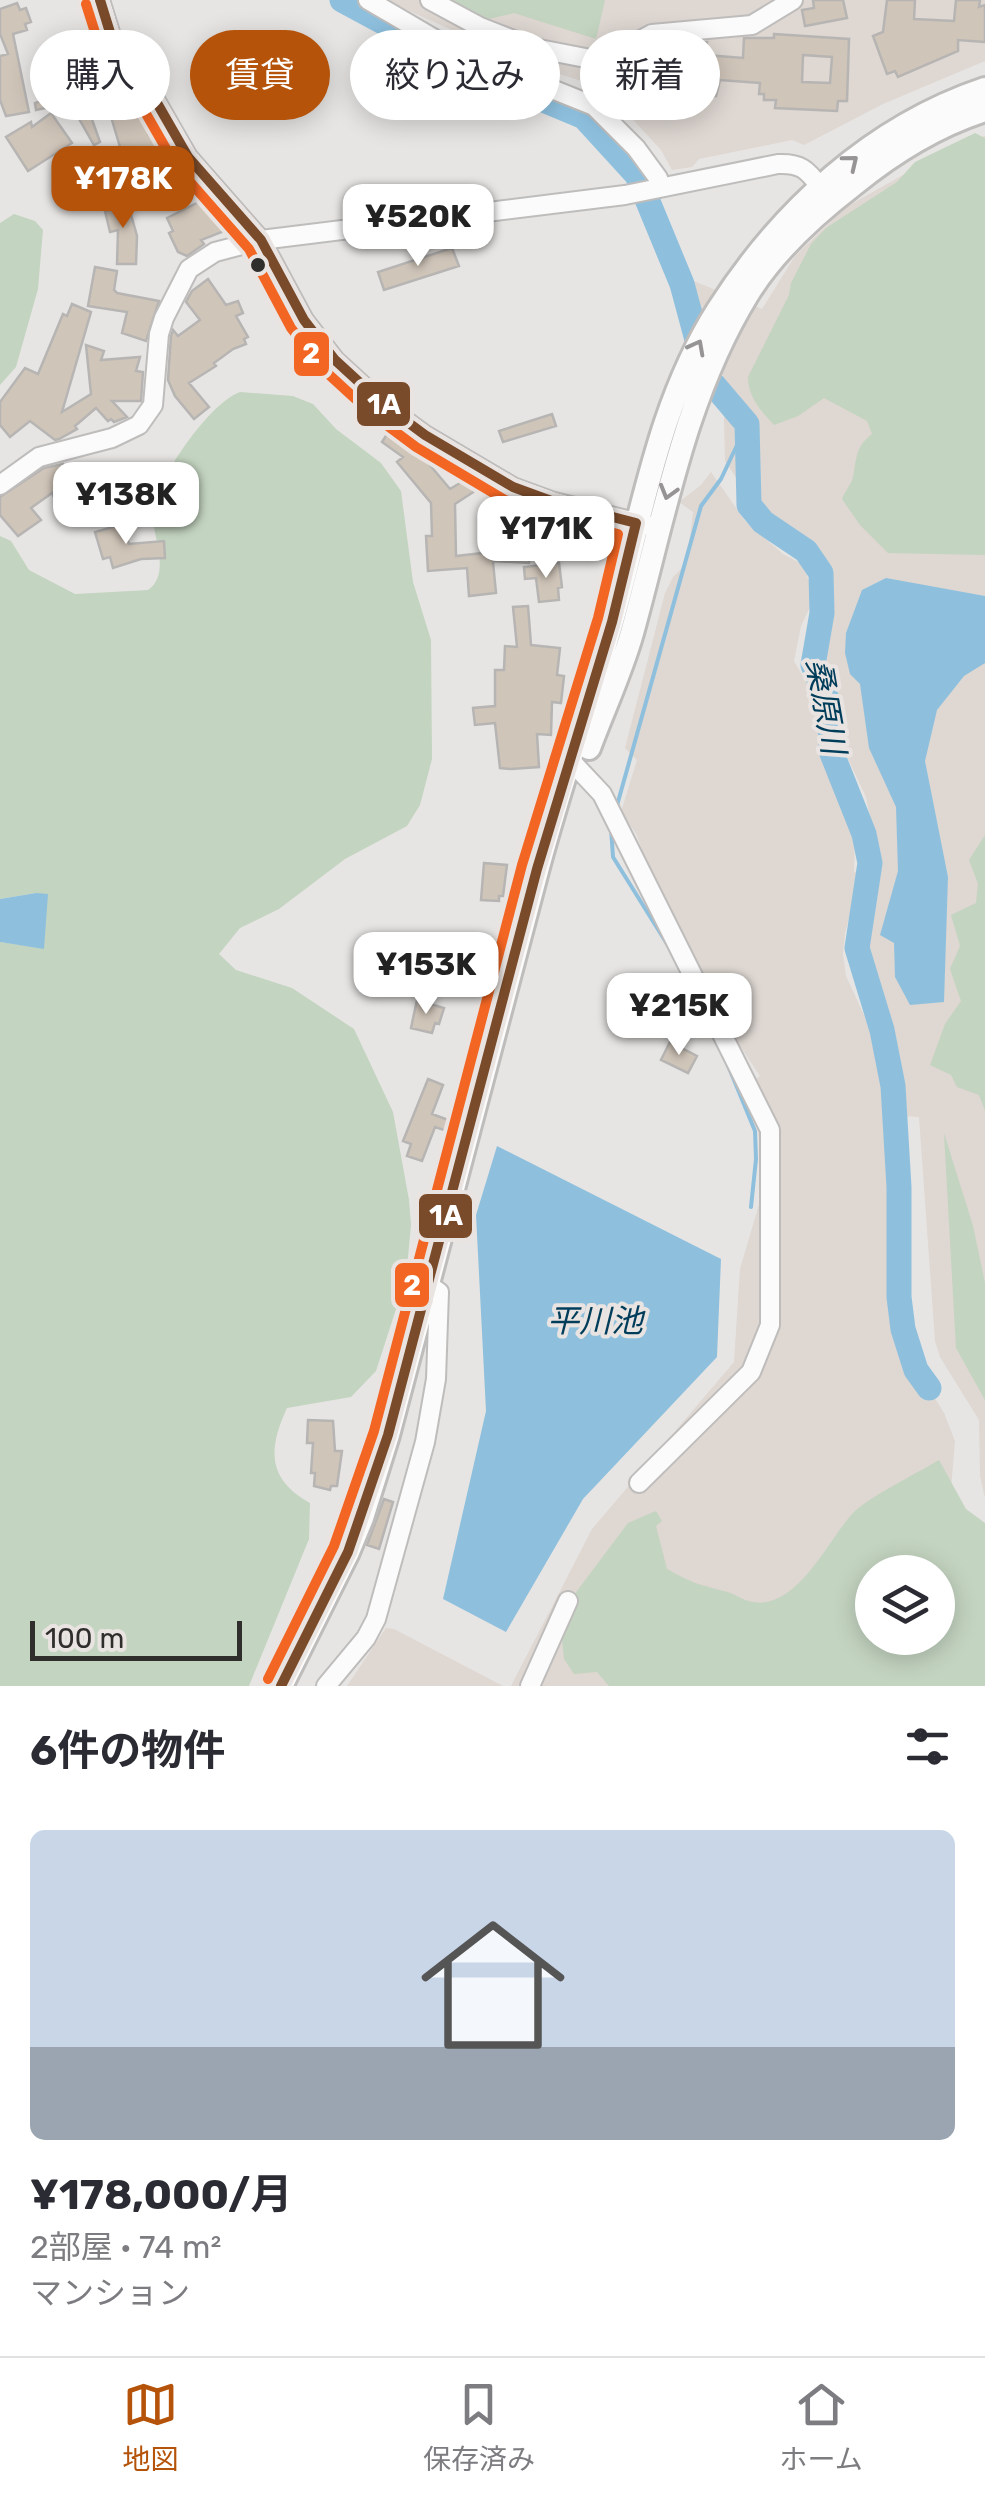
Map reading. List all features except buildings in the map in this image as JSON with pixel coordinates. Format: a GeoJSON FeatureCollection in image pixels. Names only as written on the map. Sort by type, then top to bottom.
{"type":"FeatureCollection","features":[{"type":"Feature","properties":{"kind":"main road"},"geometry":{"type":"LineString","coordinates":[[647,525],[679,382],[716,312],[753,258],[820,187],[861,153],[894,132],[985,89]]}},
{"type":"Feature","properties":{"kind":"main road"},"geometry":{"type":"LineString","coordinates":[[281,1686],[362,1518],[538,869],[576,765],[612,622],[697,399],[748,294],[774,258],[829,204],[881,162],[985,110]]}},
{"type":"Feature","properties":{"kind":"street"},"geometry":{"type":"LineString","coordinates":[[100,0],[116,54],[153,96],[188,157],[261,240],[304,320],[335,360],[383,404],[425,435],[513,488],[647,525]]}},
{"type":"Feature","properties":{"kind":"street"},"geometry":{"type":"LineString","coordinates":[[368,0],[450,48],[594,106],[636,148],[658,188]]}},
{"type":"Feature","properties":{"kind":"street"},"geometry":{"type":"LineString","coordinates":[[430,0],[480,27],[534,48],[600,61],[652,34],[752,25],[793,0]]}},
{"type":"Feature","properties":{"kind":"street"},"geometry":{"type":"LineString","coordinates":[[0,485],[38,457],[112,438],[139,426],[153,405],[159,334],[180,282],[202,259],[261,240],[630,194],[778,164],[795,163],[808,170],[820,187]]}},
{"type":"Feature","properties":{"kind":"street"},"geometry":{"type":"LineString","coordinates":[[576,765],[602,794],[770,1130],[770,1325],[751,1372],[639,1483]]}},
{"type":"Feature","properties":{"kind":"street"},"geometry":{"type":"LineString","coordinates":[[326,1686],[366,1638],[376,1619],[426,1442],[436,1380],[439,1292],[428,1285]]}},
{"type":"Feature","properties":{"kind":"street"},"geometry":{"type":"LineString","coordinates":[[530,1686],[568,1601]]}},
{"type":"Feature","properties":{"kind":"shaded area"},"geometry":{"type":"Polygon","coordinates":[[[385,0],[985,0],[985,61],[883,104],[804,145],[792,140],[699,159],[692,167],[672,170],[661,150],[633,120],[720,120],[720,30],[580,30],[580,81],[560,74],[560,30],[452,30],[385,0]]]}},
{"type":"Feature","properties":{"kind":"shaded area"},"geometry":{"type":"Polygon","coordinates":[[[985,136],[985,1498],[980,1476],[979,1420],[940,1357],[935,1341],[919,1117],[903,1116],[888,1043],[862,987],[855,960],[859,925],[872,880],[873,834],[866,797],[837,729],[838,697],[816,659],[832,598],[829,573],[816,551],[784,534],[754,505],[725,461],[723,376],[717,345],[684,277],[762,309],[795,256],[846,207],[951,148],[985,136]]]}},
{"type":"Feature","properties":{"kind":"shaded area"},"geometry":{"type":"Polygon","coordinates":[[[711,472],[745,521],[783,554],[802,564],[811,585],[812,603],[801,626],[794,661],[818,703],[818,740],[855,834],[854,872],[861,874],[845,933],[846,976],[880,1050],[889,1118],[886,1132],[898,1276],[903,1279],[908,1340],[955,1441],[951,1489],[985,1686],[511,1686],[592,1529],[734,1362],[740,1269],[760,1201],[759,1188],[764,1186],[757,1121],[747,1085],[760,1076],[725,1023],[648,870],[637,835],[621,812],[637,760],[625,748],[665,593],[673,577],[687,563],[693,512],[679,502],[711,472]]]}},
{"type":"Feature","properties":{"kind":"shaded area"},"geometry":{"type":"Polygon","coordinates":[[[386,1628],[394,1629],[503,1686],[347,1686],[386,1628]]]}},
{"type":"Feature","properties":{"kind":"green space"},"geometry":{"type":"Polygon","coordinates":[[[439,0],[605,0],[598,30],[580,30],[580,34],[514,13],[480,21],[439,0]]]}},
{"type":"Feature","properties":{"kind":"green space"},"geometry":{"type":"Polygon","coordinates":[[[975,133],[985,138],[985,555],[888,553],[860,525],[842,499],[852,480],[860,448],[872,434],[867,421],[824,398],[798,416],[774,425],[753,397],[748,377],[811,244],[826,228],[897,182],[915,162],[975,133]]]}},
{"type":"Feature","properties":{"kind":"green space"},"geometry":{"type":"Polygon","coordinates":[[[14,214],[35,221],[43,230],[38,289],[16,367],[0,385],[0,223],[14,214]]]}},
{"type":"Feature","properties":{"kind":"green space"},"geometry":{"type":"Polygon","coordinates":[[[240,392],[293,396],[313,404],[336,429],[381,463],[401,491],[413,582],[431,640],[432,759],[420,805],[407,826],[345,859],[279,909],[240,928],[219,954],[236,970],[292,988],[354,1029],[393,1112],[411,1225],[406,1278],[376,1371],[351,1397],[287,1408],[281,1423],[275,1462],[286,1484],[310,1503],[309,1539],[249,1686],[0,1686],[0,942],[43,948],[36,893],[0,899],[0,536],[11,541],[29,570],[75,594],[148,590],[159,573],[153,509],[164,479],[200,426],[214,410],[240,392]]]}},
{"type":"Feature","properties":{"kind":"green space"},"geometry":{"type":"Polygon","coordinates":[[[985,835],[985,1111],[979,1095],[957,1087],[951,1075],[930,1065],[945,1024],[961,1001],[950,969],[960,946],[951,915],[976,903],[978,884],[969,860],[985,835]]]}},
{"type":"Feature","properties":{"kind":"green space"},"geometry":{"type":"Polygon","coordinates":[[[944,1133],[973,1226],[985,1283],[985,1400],[956,1348],[944,1133]]]}},
{"type":"Feature","properties":{"kind":"green space"},"geometry":{"type":"Polygon","coordinates":[[[939,1460],[966,1509],[985,1523],[985,1686],[609,1686],[597,1672],[574,1674],[564,1659],[562,1638],[574,1595],[628,1523],[656,1511],[662,1521],[656,1526],[667,1569],[749,1601],[769,1602],[797,1584],[853,1513],[939,1460]]]}},
{"type":"Feature","properties":{"kind":"water"},"geometry":{"type":"Polygon","coordinates":[[[886,578],[985,596],[985,663],[964,676],[937,710],[925,761],[948,877],[944,1002],[910,1005],[895,977],[894,943],[880,935],[898,871],[896,807],[869,748],[860,684],[850,674],[845,653],[846,633],[862,590],[886,578]]]}},
{"type":"Feature","properties":{"kind":"water"},"geometry":{"type":"Polygon","coordinates":[[[48,894],[44,949],[0,942],[0,899],[48,894]]]}},
{"type":"Feature","properties":{"kind":"water","name":"平川池"},"geometry":{"type":"Polygon","coordinates":[[[497,1146],[721,1259],[717,1357],[583,1499],[506,1632],[443,1599],[486,1411],[476,1215],[497,1146]]]}},
{"type":"Feature","properties":{"kind":"waterway","name":"桑原川"},"geometry":{"type":"LineString","coordinates":[[342,0],[472,70],[584,117],[637,175],[682,284],[707,377],[747,424],[749,505],[763,522],[806,551],[821,573],[822,613],[813,665],[830,707],[831,751],[864,834],[870,863],[857,948],[882,1030],[893,1086],[903,1329],[916,1370],[929,1388]]}},
{"type":"Feature","properties":{"kind":"waterway"},"geometry":{"type":"LineString","coordinates":[[616,809],[701,506],[721,479],[747,424]]}},
{"type":"Feature","properties":{"kind":"waterway"},"geometry":{"type":"LineString","coordinates":[[611,828],[613,857],[669,947]]}},
{"type":"Feature","properties":{"kind":"waterway"},"geometry":{"type":"LineString","coordinates":[[727,1063],[755,1131],[751,1207]]}},
{"type":"Feature","properties":{"kind":"transit line","name":"1A"},"geometry":{"type":"LineString","coordinates":[[100,0],[117,55],[153,96],[188,157],[261,240],[304,320],[335,360],[383,404],[425,435],[513,487],[636,523],[612,622],[537,869],[388,1435],[348,1552],[281,1686]]}},
{"type":"Feature","properties":{"kind":"transit line","name":"2"},"geometry":{"type":"LineString","coordinates":[[86,4],[105,64],[141,105],[176,166],[249,249],[291,328],[325,371],[373,415],[416,447],[505,500],[550,517],[618,534],[598,618],[522,865],[374,1431],[334,1546],[268,1679]]}}]}
